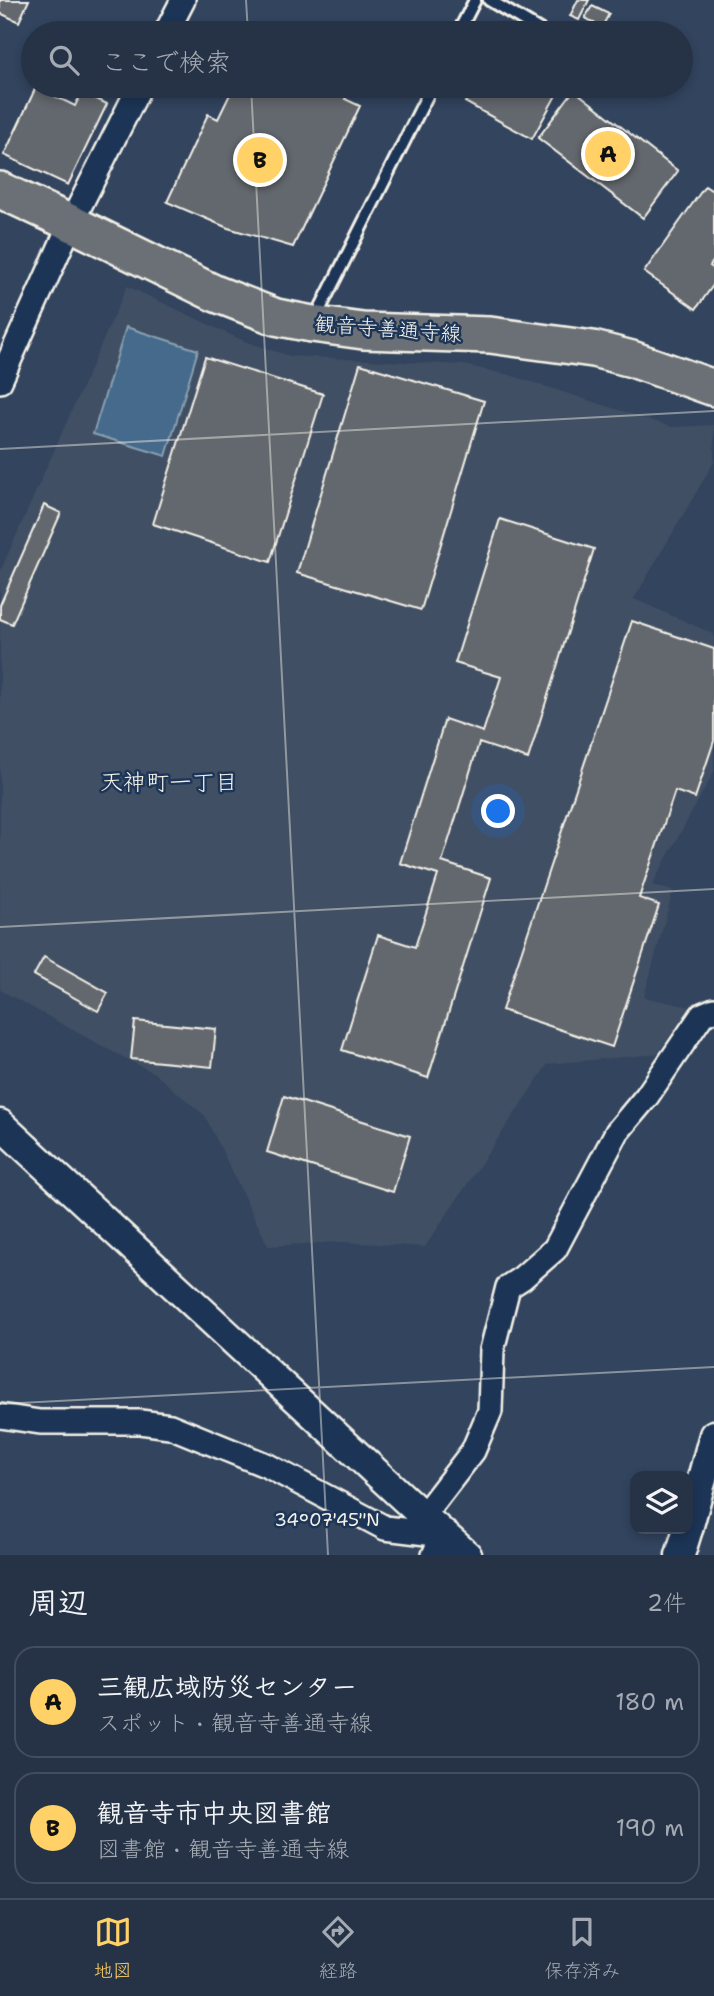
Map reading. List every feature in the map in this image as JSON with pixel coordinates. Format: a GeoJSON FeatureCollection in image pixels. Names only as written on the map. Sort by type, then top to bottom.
{"type":"FeatureCollection","features":[{"type":"Feature","properties":{"kind":"main road","name":"観音寺善通寺線"},"geometry":{"type":"LineString","coordinates":[[0,190],[239,304],[276,317],[363,331],[490,335],[593,349],[632,359],[714,388]]}},
{"type":"Feature","properties":{"kind":"street"},"geometry":{"type":"LineString","coordinates":[[172,21],[183,0]]}},
{"type":"Feature","properties":{"kind":"street"},"geometry":{"type":"LineString","coordinates":[[0,381],[71,222],[134,98]]}},
{"type":"Feature","properties":{"kind":"street"},"geometry":{"type":"LineString","coordinates":[[433,1535],[490,1411],[492,1350],[508,1287],[555,1249],[617,1132],[648,1096],[702,1015],[714,1010]]}},
{"type":"Feature","properties":{"kind":"street"},"geometry":{"type":"LineString","coordinates":[[0,1124],[433,1535],[467,1555]]}},
{"type":"Feature","properties":{"kind":"street"},"geometry":{"type":"LineString","coordinates":[[0,1416],[40,1422],[140,1422],[170,1426],[268,1466],[385,1528],[433,1535]]}},
{"type":"Feature","properties":{"kind":"street"},"geometry":{"type":"LineString","coordinates":[[693,1511],[714,1435]]}},
{"type":"Feature","properties":{"kind":"street"},"geometry":{"type":"LineString","coordinates":[[680,1555],[686,1534]]}},
{"type":"Feature","properties":{"kind":"lane"},"geometry":{"type":"LineString","coordinates":[[464,21],[475,0]]}},
{"type":"Feature","properties":{"kind":"lane"},"geometry":{"type":"LineString","coordinates":[[489,0],[524,21]]}},
{"type":"Feature","properties":{"kind":"lane"},"geometry":{"type":"LineString","coordinates":[[312,324],[426,98]]}},
{"type":"Feature","properties":{"kind":"shaded area"},"geometry":{"type":"Polygon","coordinates":[[[127,286],[244,341],[290,356],[464,365],[510,375],[672,427],[714,425],[714,462],[634,599],[714,634],[714,772],[652,885],[673,891],[644,997],[690,1007],[657,1054],[548,1064],[425,1247],[343,1242],[268,1246],[205,1116],[154,1073],[0,990],[0,572],[127,286]]]}},
{"type":"Feature","properties":{"kind":"water"},"geometry":{"type":"Polygon","coordinates":[[[126,327],[198,350],[166,456],[93,434],[126,327]]]}},
{"type":"Feature","properties":{"kind":"building"},"geometry":{"type":"Polygon","coordinates":[[[0,0],[29,0],[19,22],[0,13],[0,0]]]}},
{"type":"Feature","properties":{"kind":"building"},"geometry":{"type":"Polygon","coordinates":[[[578,0],[589,0],[579,20],[570,16],[578,0]]]}},
{"type":"Feature","properties":{"kind":"building"},"geometry":{"type":"Polygon","coordinates":[[[592,6],[609,14],[605,21],[591,21],[585,18],[592,6]]]}},
{"type":"Feature","properties":{"kind":"building"},"geometry":{"type":"Polygon","coordinates":[[[31,98],[59,98],[75,106],[79,98],[94,98],[107,104],[68,185],[4,155],[31,98]]]}},
{"type":"Feature","properties":{"kind":"building"},"geometry":{"type":"Polygon","coordinates":[[[228,98],[345,98],[360,106],[293,247],[228,228],[167,202],[208,114],[218,119],[228,98]]]}},
{"type":"Feature","properties":{"kind":"building"},"geometry":{"type":"Polygon","coordinates":[[[467,98],[555,98],[532,139],[465,102],[467,98]]]}},
{"type":"Feature","properties":{"kind":"building"},"geometry":{"type":"Polygon","coordinates":[[[568,98],[584,98],[678,171],[643,218],[538,138],[568,98]]]}},
{"type":"Feature","properties":{"kind":"building"},"geometry":{"type":"Polygon","coordinates":[[[705,186],[714,192],[714,260],[710,266],[714,269],[714,284],[696,309],[644,272],[705,186]]]}},
{"type":"Feature","properties":{"kind":"building"},"geometry":{"type":"Polygon","coordinates":[[[205,357],[323,394],[270,562],[153,524],[205,357]]]}},
{"type":"Feature","properties":{"kind":"building"},"geometry":{"type":"Polygon","coordinates":[[[360,364],[484,401],[421,610],[297,573],[360,364]]]}},
{"type":"Feature","properties":{"kind":"building"},"geometry":{"type":"Polygon","coordinates":[[[44,505],[61,513],[12,624],[0,619],[0,605],[44,505]]]}},
{"type":"Feature","properties":{"kind":"building"},"geometry":{"type":"Polygon","coordinates":[[[500,519],[594,549],[528,759],[479,743],[442,862],[491,878],[428,1078],[342,1050],[378,935],[415,947],[438,875],[400,863],[445,719],[483,732],[501,677],[455,663],[500,519]]]}},
{"type":"Feature","properties":{"kind":"building"},"geometry":{"type":"Polygon","coordinates":[[[632,621],[714,649],[714,741],[695,798],[675,791],[639,898],[659,905],[612,1047],[502,1010],[632,621]]]}},
{"type":"Feature","properties":{"kind":"building"},"geometry":{"type":"Polygon","coordinates":[[[44,957],[108,993],[98,1011],[34,975],[44,957]]]}},
{"type":"Feature","properties":{"kind":"building"},"geometry":{"type":"Polygon","coordinates":[[[135,1021],[216,1029],[212,1067],[131,1059],[135,1021]]]}},
{"type":"Feature","properties":{"kind":"building"},"geometry":{"type":"Polygon","coordinates":[[[284,1096],[410,1136],[393,1192],[267,1152],[284,1096]]]}},
{"type":"Feature","properties":{"kind":"place","name":"三観広域防災センター"},"geometry":{"type":"Point","coordinates":[608,154]}},
{"type":"Feature","properties":{"kind":"place","name":"観音寺市中央図書館"},"geometry":{"type":"Point","coordinates":[260,160]}},
{"type":"Feature","properties":{"kind":"district","name":"天神町一丁目"},"geometry":{"type":"Point","coordinates":[169,782]}}]}
